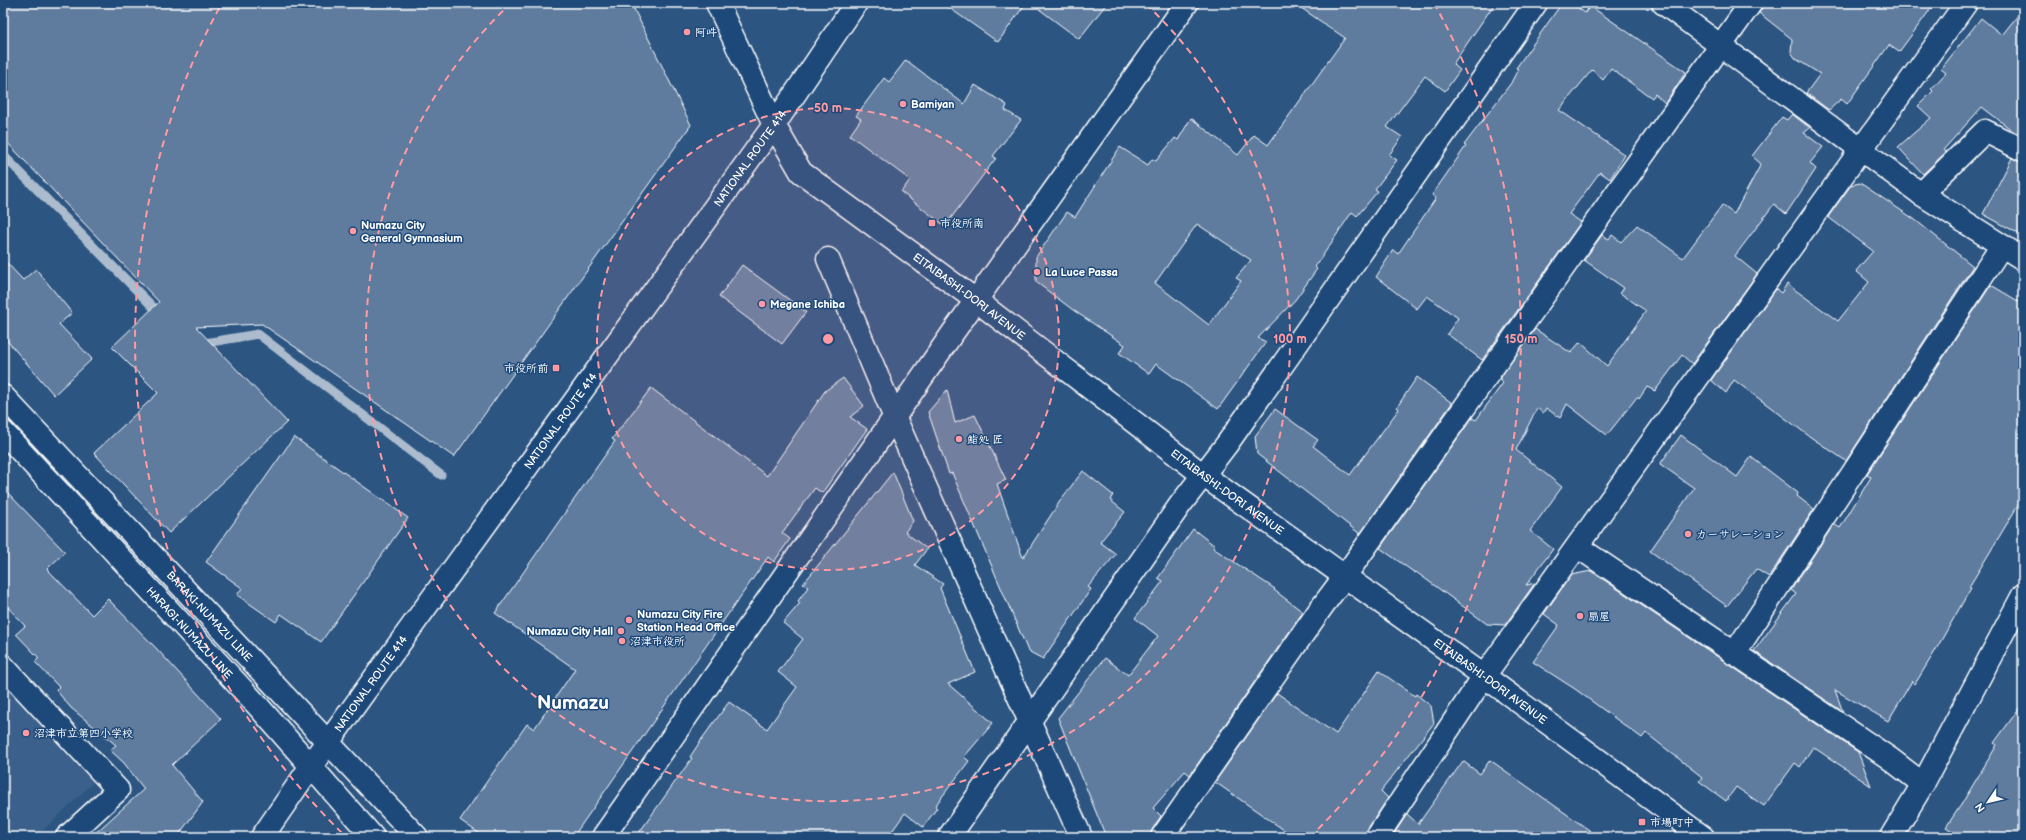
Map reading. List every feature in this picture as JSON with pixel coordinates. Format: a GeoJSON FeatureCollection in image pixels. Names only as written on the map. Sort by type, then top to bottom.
{"type":"FeatureCollection","features":[{"type":"Feature","properties":{"kind":"main road","name":"EITAIBASHI-DORI AVENUE"},"geometry":{"type":"LineString","coordinates":[[717,3],[774,125],[801,172],[977,301],[1203,475],[1484,676],[1703,837]]}},
{"type":"Feature","properties":{"kind":"main road","name":"NATIONAL ROUTE 414"},"geometry":{"type":"LineString","coordinates":[[262,837],[311,766],[774,125],[856,3]]}},
{"type":"Feature","properties":{"kind":"main road"},"geometry":{"type":"LineString","coordinates":[[603,837],[1187,3]]}},
{"type":"Feature","properties":{"kind":"main road"},"geometry":{"type":"LineString","coordinates":[[949,837],[1028,721],[1536,3]]}},
{"type":"Feature","properties":{"kind":"main road"},"geometry":{"type":"LineString","coordinates":[[1663,3],[1722,45],[1861,152],[2001,247],[2023,259]]}},
{"type":"Feature","properties":{"kind":"main road"},"geometry":{"type":"LineString","coordinates":[[1162,837],[1321,608],[1751,3]]}},
{"type":"Feature","properties":{"kind":"main road"},"geometry":{"type":"LineString","coordinates":[[1377,837],[1484,676],[1861,152],[1966,3]]}},
{"type":"Feature","properties":{"kind":"main road"},"geometry":{"type":"LineString","coordinates":[[1921,194],[1985,131],[2022,147]]}},
{"type":"Feature","properties":{"kind":"main road"},"geometry":{"type":"LineString","coordinates":[[1734,654],[2001,247]]}},
{"type":"Feature","properties":{"kind":"main road"},"geometry":{"type":"LineString","coordinates":[[828,259],[895,418],[1080,837]]}},
{"type":"Feature","properties":{"kind":"main road","name":"BARAKI-NUMAZU LINE"},"geometry":{"type":"LineString","coordinates":[[3,396],[328,744],[417,837]]}},
{"type":"Feature","properties":{"kind":"main road","name":"HARAGI-NUMAZU LINE"},"geometry":{"type":"LineString","coordinates":[[3,432],[258,706],[373,837]]}},
{"type":"Feature","properties":{"kind":"main road"},"geometry":{"type":"LineString","coordinates":[[1578,547],[1883,754],[1924,784]]}},
{"type":"Feature","properties":{"kind":"main road"},"geometry":{"type":"LineString","coordinates":[[1891,837],[1924,784],[2023,595]]}},
{"type":"Feature","properties":{"kind":"main road"},"geometry":{"type":"LineString","coordinates":[[3,666],[118,790],[68,837]]}},
{"type":"Feature","properties":{"kind":"shaded area","name":"沼津市立第四小学校"},"geometry":{"type":"Polygon","coordinates":[[[3,685],[94,782],[36,837],[3,837],[3,685]]]}},
{"type":"Feature","properties":{"kind":"building","name":"Numazu City General Gymnasium"},"geometry":{"type":"Polygon","coordinates":[[[3,3],[631,3],[691,125],[454,457],[262,324],[196,327],[287,422],[169,533],[94,453],[158,393],[112,347],[159,302],[3,138],[3,3]]]}},
{"type":"Feature","properties":{"kind":"building"},"geometry":{"type":"Polygon","coordinates":[[[942,3],[1026,3],[998,42],[942,3]]]}},
{"type":"Feature","properties":{"kind":"building"},"geometry":{"type":"Polygon","coordinates":[[[1031,3],[1107,3],[1079,39],[1031,3]]]}},
{"type":"Feature","properties":{"kind":"building"},"geometry":{"type":"Polygon","coordinates":[[[1294,3],[1495,3],[1453,64],[1460,70],[1445,91],[1425,76],[1387,127],[1402,137],[1389,155],[1397,160],[1375,189],[1378,191],[1357,216],[1352,212],[1315,267],[1317,269],[1295,300],[1258,338],[1266,342],[1218,409],[1156,364],[1149,374],[1119,353],[1125,345],[1073,310],[1036,282],[1036,257],[1067,212],[1075,217],[1120,147],[1148,165],[1152,159],[1156,161],[1175,138],[1178,140],[1191,118],[1238,155],[1254,135],[1268,145],[1345,38],[1294,3]],[[1197,224],[1155,283],[1209,325],[1241,281],[1236,278],[1251,260],[1197,224]]]}},
{"type":"Feature","properties":{"kind":"building"},"geometry":{"type":"Polygon","coordinates":[[[1562,3],[1572,3],[1585,13],[1590,6],[1686,72],[1665,103],[1655,94],[1652,98],[1611,69],[1603,80],[1592,70],[1559,110],[1625,155],[1610,179],[1600,172],[1569,214],[1581,222],[1482,360],[1447,334],[1458,318],[1427,296],[1417,309],[1376,277],[1393,250],[1398,254],[1436,198],[1432,195],[1466,146],[1464,145],[1511,83],[1518,69],[1516,68],[1562,3]]]}},
{"type":"Feature","properties":{"kind":"building"},"geometry":{"type":"Polygon","coordinates":[[[1763,3],[1935,3],[1899,52],[1889,45],[1847,104],[1841,99],[1829,110],[1806,93],[1820,74],[1796,59],[1791,52],[1792,39],[1759,13],[1763,3]]]}},
{"type":"Feature","properties":{"kind":"building"},"geometry":{"type":"Polygon","coordinates":[[[2023,9],[2023,136],[2013,131],[1982,107],[1944,149],[1946,152],[1923,174],[1898,147],[1931,118],[1918,106],[1933,91],[1931,89],[1946,73],[1941,69],[1981,18],[2002,35],[2023,9]]]}},
{"type":"Feature","properties":{"kind":"building"},"geometry":{"type":"Polygon","coordinates":[[[906,60],[964,104],[975,85],[1007,105],[1005,110],[1021,120],[993,156],[996,158],[945,226],[901,192],[910,180],[850,135],[861,119],[856,116],[884,78],[889,82],[906,60]]]}},
{"type":"Feature","properties":{"kind":"building"},"geometry":{"type":"Polygon","coordinates":[[[1792,114],[1810,128],[1804,133],[1823,147],[1810,163],[1816,169],[1786,214],[1774,204],[1735,256],[1757,274],[1692,364],[1682,355],[1655,391],[1647,387],[1639,399],[1637,397],[1607,435],[1567,404],[1560,418],[1546,408],[1543,413],[1537,408],[1516,450],[1562,487],[1530,531],[1553,549],[1526,585],[1535,583],[1505,625],[1487,624],[1416,572],[1415,573],[1380,548],[1472,418],[1476,420],[1503,383],[1500,381],[1502,375],[1535,329],[1571,353],[1580,342],[1607,366],[1646,311],[1620,293],[1624,288],[1584,260],[1602,235],[1609,239],[1612,235],[1621,242],[1637,225],[1683,258],[1722,205],[1734,214],[1761,164],[1752,156],[1782,117],[1787,120],[1792,114]]]}},
{"type":"Feature","properties":{"kind":"building"},"geometry":{"type":"Polygon","coordinates":[[[2012,158],[2023,162],[2023,236],[1983,214],[2012,158]]]}},
{"type":"Feature","properties":{"kind":"building"},"geometry":{"type":"Polygon","coordinates":[[[1860,183],[1914,219],[1973,266],[1846,461],[1809,436],[1734,380],[1726,393],[1711,380],[1776,289],[1781,293],[1787,284],[1838,321],[1869,282],[1856,271],[1873,251],[1828,217],[1851,185],[1860,183]]]}},
{"type":"Feature","properties":{"kind":"building"},"geometry":{"type":"Polygon","coordinates":[[[3,259],[23,280],[36,269],[72,313],[59,324],[92,359],[54,395],[3,336],[3,259]]]}},
{"type":"Feature","properties":{"kind":"building","name":"Megane Ichiba"},"geometry":{"type":"Polygon","coordinates":[[[742,265],[806,312],[782,344],[719,297],[742,265]]]}},
{"type":"Feature","properties":{"kind":"building"},"geometry":{"type":"Polygon","coordinates":[[[1991,285],[2023,304],[2023,497],[1969,587],[1971,588],[1934,653],[1915,684],[1912,681],[1888,721],[1835,690],[1843,712],[1754,651],[1796,594],[1791,590],[1834,524],[1840,528],[1871,477],[1867,474],[1991,285]]]}},
{"type":"Feature","properties":{"kind":"building"},"geometry":{"type":"Polygon","coordinates":[[[1417,377],[1452,403],[1360,534],[1257,454],[1255,436],[1275,409],[1318,440],[1313,446],[1350,475],[1399,409],[1397,407],[1417,377]]]}},
{"type":"Feature","properties":{"kind":"building","name":"沼津市役所"},"geometry":{"type":"Polygon","coordinates":[[[843,378],[864,406],[850,417],[867,429],[822,493],[815,488],[782,533],[790,539],[774,562],[768,557],[573,837],[484,837],[460,820],[527,724],[534,729],[575,669],[495,613],[615,441],[612,439],[651,388],[767,476],[825,391],[843,378]]]}},
{"type":"Feature","properties":{"kind":"building"},"geometry":{"type":"Polygon","coordinates":[[[947,390],[955,423],[975,415],[1006,480],[997,484],[1023,558],[1062,498],[1083,471],[1113,495],[1110,500],[1125,512],[1100,542],[1116,554],[1088,587],[1091,589],[1043,659],[1028,651],[952,473],[949,474],[928,412],[947,390]]]}},
{"type":"Feature","properties":{"kind":"building"},"geometry":{"type":"Polygon","coordinates":[[[1681,435],[1737,477],[1751,457],[1798,493],[1797,496],[1814,509],[1769,577],[1756,569],[1727,606],[1650,551],[1694,488],[1660,464],[1681,435]]]}},
{"type":"Feature","properties":{"kind":"building"},"geometry":{"type":"Polygon","coordinates":[[[294,437],[408,518],[321,642],[281,614],[276,622],[237,595],[242,588],[206,562],[294,437]]]}},
{"type":"Feature","properties":{"kind":"building"},"geometry":{"type":"Polygon","coordinates":[[[893,472],[913,521],[905,532],[927,549],[915,565],[943,584],[940,588],[975,672],[948,684],[993,723],[964,757],[969,761],[935,806],[937,808],[923,827],[905,813],[888,837],[636,837],[692,758],[690,757],[701,740],[729,702],[767,729],[797,687],[778,672],[803,639],[783,623],[800,603],[798,601],[808,587],[803,584],[893,472]]]}},
{"type":"Feature","properties":{"kind":"building"},"geometry":{"type":"Polygon","coordinates":[[[3,488],[65,552],[47,569],[92,615],[108,599],[156,648],[221,719],[172,765],[203,802],[177,837],[91,837],[144,789],[124,763],[110,750],[116,745],[71,708],[56,690],[59,687],[35,662],[39,658],[16,634],[25,626],[3,602],[3,488]]]}},
{"type":"Feature","properties":{"kind":"building"},"geometry":{"type":"Polygon","coordinates":[[[1193,529],[1215,546],[1213,548],[1275,589],[1274,590],[1303,612],[1190,775],[1185,771],[1153,808],[1161,816],[1152,830],[1150,837],[1106,837],[1058,718],[1105,658],[1128,675],[1158,636],[1135,618],[1163,581],[1158,578],[1193,529]]]}},
{"type":"Feature","properties":{"kind":"building"},"geometry":{"type":"Polygon","coordinates":[[[1591,571],[1858,752],[1871,786],[1813,747],[1800,767],[1795,763],[1764,806],[1736,787],[1726,801],[1699,781],[1702,777],[1646,733],[1642,738],[1575,689],[1533,662],[1559,625],[1544,614],[1571,575],[1591,571]]]}},
{"type":"Feature","properties":{"kind":"building"},"geometry":{"type":"Polygon","coordinates":[[[1379,671],[1415,696],[1416,694],[1431,706],[1434,723],[1381,791],[1388,798],[1367,830],[1365,837],[1294,837],[1215,782],[1277,693],[1336,734],[1379,671]]]}},
{"type":"Feature","properties":{"kind":"building"},"geometry":{"type":"Polygon","coordinates":[[[2023,703],[2023,837],[1961,837],[1946,827],[1997,745],[1994,743],[2023,703]]]}},
{"type":"Feature","properties":{"kind":"building"},"geometry":{"type":"Polygon","coordinates":[[[1490,760],[1599,837],[1392,837],[1407,814],[1418,824],[1463,761],[1480,774],[1490,760]]]}},
{"type":"Feature","properties":{"kind":"waterway"},"geometry":{"type":"LineString","coordinates":[[3,155],[161,315]]}},
{"type":"Feature","properties":{"kind":"waterway"},"geometry":{"type":"LineString","coordinates":[[199,344],[258,334],[441,475]]}},
{"type":"Feature","properties":{"kind":"place","name":"阿吽"},"geometry":{"type":"Point","coordinates":[687,32]}},
{"type":"Feature","properties":{"kind":"place","name":"Bamiyan"},"geometry":{"type":"Point","coordinates":[903,104]}},
{"type":"Feature","properties":{"kind":"place","name":"市役所南"},"geometry":{"type":"Point","coordinates":[932,223]}},
{"type":"Feature","properties":{"kind":"place","name":"Numazu City General Gymnasium"},"geometry":{"type":"Point","coordinates":[353,231]}},
{"type":"Feature","properties":{"kind":"place","name":"La Luce Passa"},"geometry":{"type":"Point","coordinates":[1037,272]}},
{"type":"Feature","properties":{"kind":"place","name":"Megane Ichiba"},"geometry":{"type":"Point","coordinates":[762,304]}},
{"type":"Feature","properties":{"kind":"place","name":"市役所前"},"geometry":{"type":"Point","coordinates":[556,368]}},
{"type":"Feature","properties":{"kind":"place","name":"鮨処 匠"},"geometry":{"type":"Point","coordinates":[959,439]}},
{"type":"Feature","properties":{"kind":"place","name":"カーサレーション"},"geometry":{"type":"Point","coordinates":[1688,534]}},
{"type":"Feature","properties":{"kind":"place","name":"扇屋"},"geometry":{"type":"Point","coordinates":[1580,616]}},
{"type":"Feature","properties":{"kind":"place","name":"Numazu City Fire Station Head Office"},"geometry":{"type":"Point","coordinates":[629,620]}},
{"type":"Feature","properties":{"kind":"place","name":"Numazu City Hall"},"geometry":{"type":"Point","coordinates":[621,631]}},
{"type":"Feature","properties":{"kind":"place","name":"沼津市役所"},"geometry":{"type":"Point","coordinates":[622,641]}},
{"type":"Feature","properties":{"kind":"place","name":"沼津市立第四小学校"},"geometry":{"type":"Point","coordinates":[26,733]}},
{"type":"Feature","properties":{"kind":"place","name":"市場町中"},"geometry":{"type":"Point","coordinates":[1642,822]}},
{"type":"Feature","properties":{"kind":"district","name":"Numazu"},"geometry":{"type":"Point","coordinates":[573,702]}}]}
